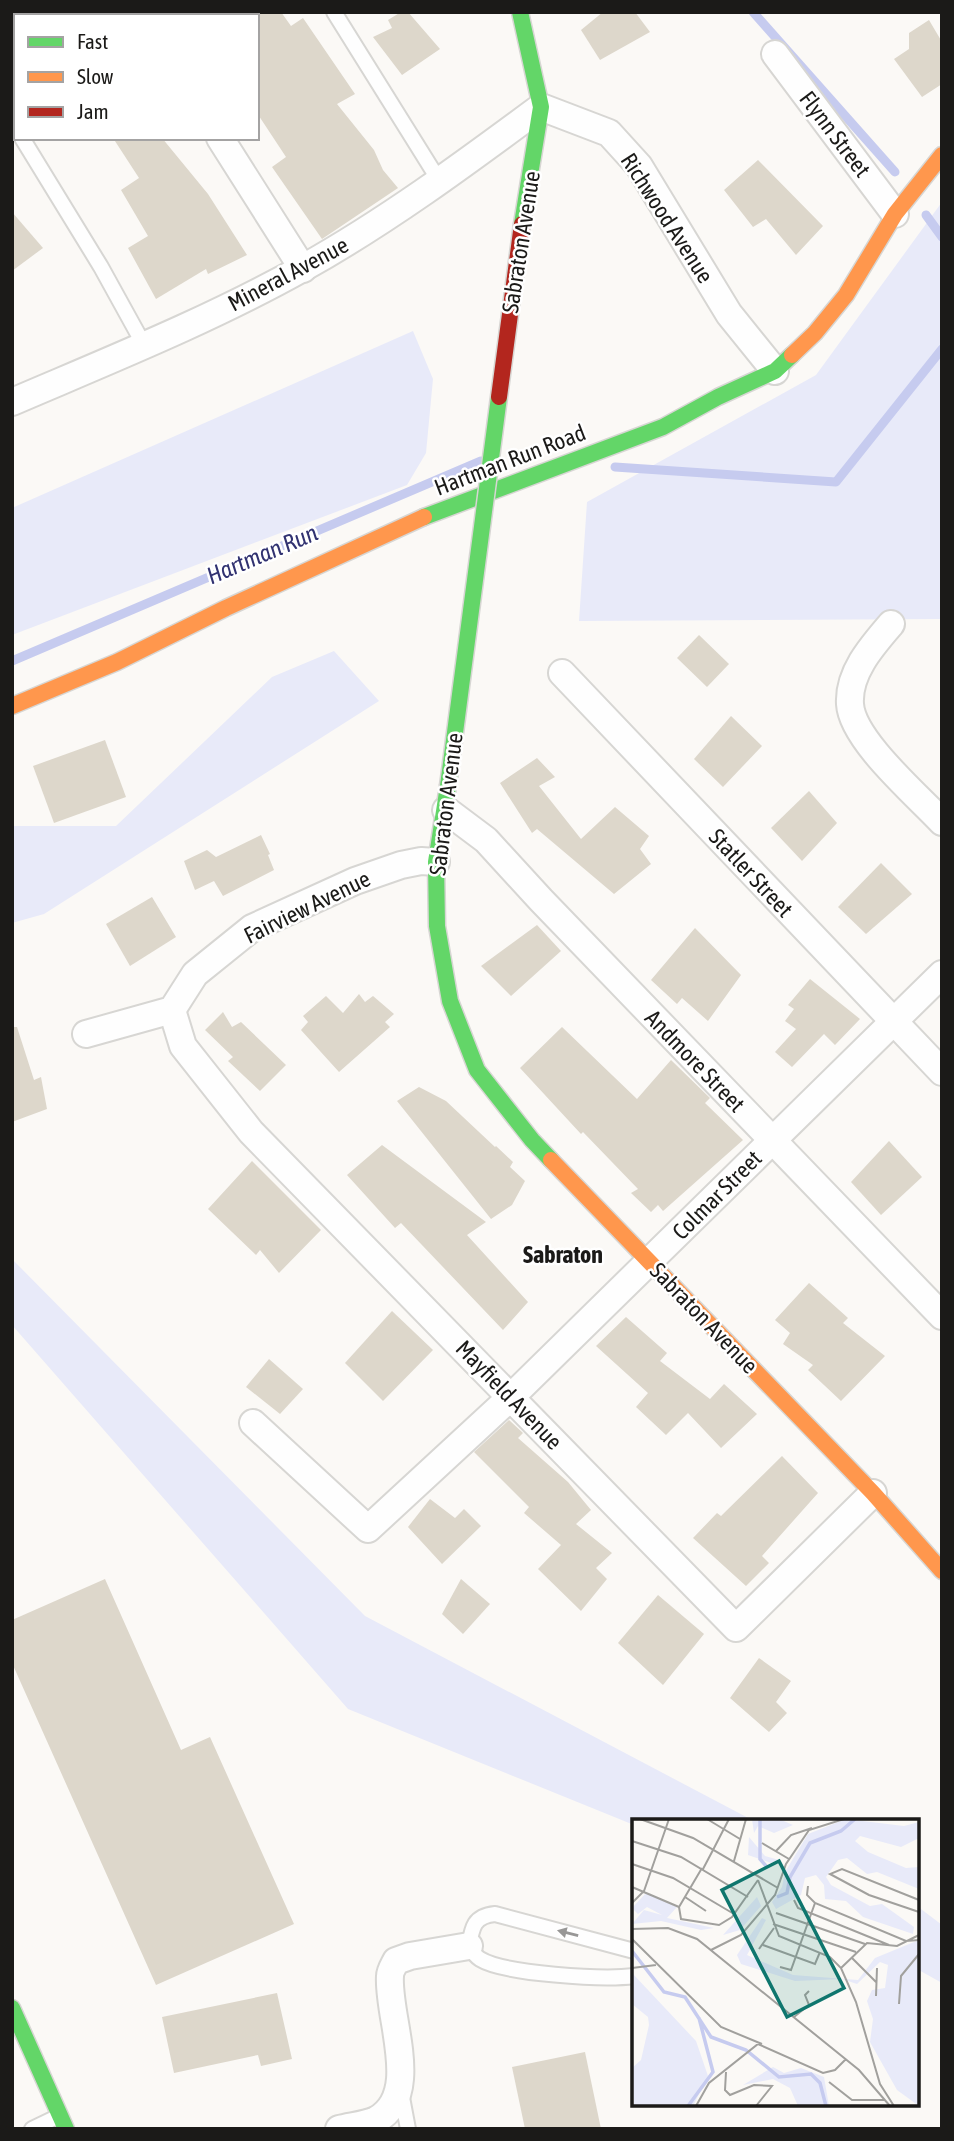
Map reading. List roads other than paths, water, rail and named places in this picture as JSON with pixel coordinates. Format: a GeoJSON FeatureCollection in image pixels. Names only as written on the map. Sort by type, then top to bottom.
{"type":"FeatureCollection","features":[{"type":"Feature","properties":{"kind":"street"},"geometry":{"type":"LineString","coordinates":[[520,12],[541,107]]}},
{"type":"Feature","properties":{"kind":"street","name":"Flynn Street"},"geometry":{"type":"LineString","coordinates":[[775,54],[895,214]]}},
{"type":"Feature","properties":{"kind":"street","name":"Mineral Avenue"},"geometry":{"type":"LineString","coordinates":[[12,402],[144,345],[303,269],[367,231],[541,107]]}},
{"type":"Feature","properties":{"kind":"street","name":"Sabraton Avenue"},"geometry":{"type":"LineString","coordinates":[[541,107],[522,224],[447,798],[436,862],[437,926],[450,1001],[477,1070],[532,1140],[873,1493],[942,1571]]}},
{"type":"Feature","properties":{"kind":"street","name":"Richwood Avenue"},"geometry":{"type":"LineString","coordinates":[[541,107],[609,133],[639,166],[729,314],[775,371]]}},
{"type":"Feature","properties":{"kind":"street"},"geometry":{"type":"LineString","coordinates":[[221,140],[303,269]]}},
{"type":"Feature","properties":{"kind":"street","name":"Hartman Run Road"},"geometry":{"type":"LineString","coordinates":[[12,706],[117,662],[226,608],[427,516],[663,427],[718,397],[775,371],[815,333],[846,295],[895,214],[942,155]]}},
{"type":"Feature","properties":{"kind":"street"},"geometry":{"type":"LineString","coordinates":[[891,624],[867,652],[853,681],[850,705],[858,728],[884,763],[942,822]]}},
{"type":"Feature","properties":{"kind":"street","name":"Statler Street"},"geometry":{"type":"LineString","coordinates":[[562,673],[942,1072]]}},
{"type":"Feature","properties":{"kind":"street","name":"Andmore Street"},"geometry":{"type":"LineString","coordinates":[[447,798],[541,900],[942,1316]]}},
{"type":"Feature","properties":{"kind":"street","name":"Fairview Avenue"},"geometry":{"type":"LineString","coordinates":[[172,1010],[195,974],[252,928],[355,881],[401,865],[421,861],[436,862]]}},
{"type":"Feature","properties":{"kind":"street","name":"Colmar Street"},"geometry":{"type":"LineString","coordinates":[[253,1423],[368,1529],[511,1397],[942,974]]}},
{"type":"Feature","properties":{"kind":"street"},"geometry":{"type":"LineString","coordinates":[[86,1034],[172,1010]]}},
{"type":"Feature","properties":{"kind":"street","name":"Mayfield Avenue"},"geometry":{"type":"LineString","coordinates":[[172,1010],[183,1046],[251,1132],[736,1628],[873,1493]]}},
{"type":"Feature","properties":{"kind":"street"},"geometry":{"type":"LineString","coordinates":[[339,2129],[375,2120],[391,2108],[400,2089],[390,1974],[396,1961],[469,1946]]}},
{"type":"Feature","properties":{"kind":"street"},"geometry":{"type":"LineString","coordinates":[[12,2008],[63,2122]]}},
{"type":"Feature","properties":{"kind":"lane"},"geometry":{"type":"LineString","coordinates":[[334,12],[440,181]]}},
{"type":"Feature","properties":{"kind":"lane"},"geometry":{"type":"LineString","coordinates":[[23,140],[101,267],[144,345]]}},
{"type":"Feature","properties":{"kind":"lane"},"geometry":{"type":"LineString","coordinates":[[632,1950],[495,1914],[483,1915],[475,1923],[469,1946],[478,1958],[498,1967],[601,1978],[632,1976]]}},
{"type":"Feature","properties":{"kind":"lane"},"geometry":{"type":"LineString","coordinates":[[400,2089],[408,2129]]}},
{"type":"Feature","properties":{"kind":"lane"},"geometry":{"type":"LineString","coordinates":[[32,2129],[63,2122]]}},
{"type":"Feature","properties":{"kind":"waterway"},"geometry":{"type":"LineString","coordinates":[[753,12],[895,172]]}},
{"type":"Feature","properties":{"kind":"waterway"},"geometry":{"type":"LineString","coordinates":[[926,215],[942,237]]}},
{"type":"Feature","properties":{"kind":"waterway","name":"Hartman Run"},"geometry":{"type":"LineString","coordinates":[[615,467],[836,482],[942,349]]}},
{"type":"Feature","properties":{"kind":"waterway","name":"Hartman Run"},"geometry":{"type":"LineString","coordinates":[[12,661],[481,461]]}},
{"type":"Feature","properties":{"kind":"district","name":"Sabraton"},"geometry":{"type":"Point","coordinates":[563,1254]}}]}
